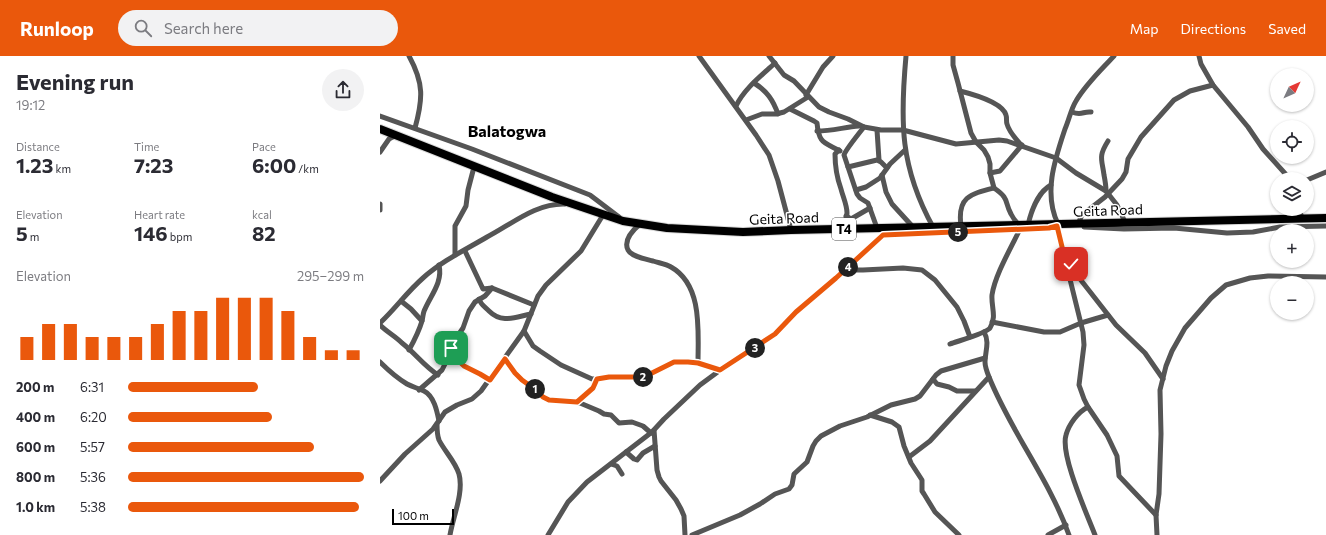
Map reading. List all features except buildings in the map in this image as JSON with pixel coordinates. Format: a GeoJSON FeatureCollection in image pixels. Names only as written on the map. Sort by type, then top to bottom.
{"type":"FeatureCollection","features":[{"type":"Feature","properties":{"kind":"highway","name":"Geita Road"},"geometry":{"type":"LineString","coordinates":[[380,129],[574,205],[623,221],[667,228],[743,232],[896,227],[1022,226],[1125,222],[1326,218]]}},
{"type":"Feature","properties":{"kind":"street"},"geometry":{"type":"LineString","coordinates":[[409,56],[419,79],[422,93],[420,113],[415,128]]}},
{"type":"Feature","properties":{"kind":"street"},"geometry":{"type":"LineString","coordinates":[[700,56],[769,155],[778,181],[791,230]]}},
{"type":"Feature","properties":{"kind":"street"},"geometry":{"type":"LineString","coordinates":[[768,56],[784,75],[794,81],[807,96],[823,110],[848,119],[862,127]]}},
{"type":"Feature","properties":{"kind":"street"},"geometry":{"type":"LineString","coordinates":[[746,120],[762,114],[778,114],[790,109],[807,96],[823,67],[833,56]]}},
{"type":"Feature","properties":{"kind":"street"},"geometry":{"type":"LineString","coordinates":[[906,56],[903,93],[903,130],[905,150],[919,199],[933,227]]}},
{"type":"Feature","properties":{"kind":"street"},"geometry":{"type":"LineString","coordinates":[[953,56],[953,65],[971,133],[988,157],[994,188],[1003,194],[1010,213],[1022,226]]}},
{"type":"Feature","properties":{"kind":"street"},"geometry":{"type":"LineString","coordinates":[[1114,56],[1083,92],[1076,102],[1072,112],[1056,158],[1051,185],[1053,213],[1081,323],[1084,345],[1079,385],[1088,407],[1107,435],[1118,456],[1118,474],[1120,478],[1156,515]]}},
{"type":"Feature","properties":{"kind":"street"},"geometry":{"type":"LineString","coordinates":[[1199,56],[1201,64],[1213,86],[1248,127],[1263,149],[1284,172]]}},
{"type":"Feature","properties":{"kind":"street"},"geometry":{"type":"LineString","coordinates":[[736,106],[742,96],[775,63]]}},
{"type":"Feature","properties":{"kind":"street"},"geometry":{"type":"LineString","coordinates":[[754,83],[766,91],[778,114]]}},
{"type":"Feature","properties":{"kind":"street"},"geometry":{"type":"LineString","coordinates":[[1078,224],[1082,216],[1108,192],[1126,172],[1128,159],[1141,137],[1174,100],[1190,91],[1213,86]]}},
{"type":"Feature","properties":{"kind":"street"},"geometry":{"type":"LineString","coordinates":[[960,91],[985,99],[1003,109],[1010,132],[1021,145]]}},
{"type":"Feature","properties":{"kind":"street"},"geometry":{"type":"LineString","coordinates":[[790,109],[817,123],[817,131],[824,142],[844,154],[858,196],[868,203],[877,228]]}},
{"type":"Feature","properties":{"kind":"street"},"geometry":{"type":"LineString","coordinates":[[1072,112],[1078,114],[1090,112]]}},
{"type":"Feature","properties":{"kind":"street"},"geometry":{"type":"LineString","coordinates":[[380,116],[488,155],[590,195],[623,221]]}},
{"type":"Feature","properties":{"kind":"street"},"geometry":{"type":"LineString","coordinates":[[817,131],[833,130],[845,127],[862,127],[877,130],[903,130],[956,144],[999,140],[1021,145],[1056,158],[1076,173],[1108,192]]}},
{"type":"Feature","properties":{"kind":"street"},"geometry":{"type":"LineString","coordinates":[[844,154],[862,127]]}},
{"type":"Feature","properties":{"kind":"street"},"geometry":{"type":"LineString","coordinates":[[877,130],[879,160],[887,168]]}},
{"type":"Feature","properties":{"kind":"street"},"geometry":{"type":"LineString","coordinates":[[380,152],[389,139],[396,135]]}},
{"type":"Feature","properties":{"kind":"street"},"geometry":{"type":"LineString","coordinates":[[1108,141],[1102,150],[1101,161],[1108,192],[1118,206],[1125,222]]}},
{"type":"Feature","properties":{"kind":"street"},"geometry":{"type":"LineString","coordinates":[[990,172],[1000,171],[1021,145]]}},
{"type":"Feature","properties":{"kind":"street"},"geometry":{"type":"LineString","coordinates":[[839,150],[835,154],[835,159],[839,182],[846,207],[846,216],[843,229]]}},
{"type":"Feature","properties":{"kind":"street"},"geometry":{"type":"LineString","coordinates":[[856,190],[873,183],[882,175],[892,161],[905,150]]}},
{"type":"Feature","properties":{"kind":"street"},"geometry":{"type":"LineString","coordinates":[[848,167],[872,160],[879,160]]}},
{"type":"Feature","properties":{"kind":"street"},"geometry":{"type":"LineString","coordinates":[[455,256],[455,226],[466,206],[468,190],[474,167],[476,167]]}},
{"type":"Feature","properties":{"kind":"street"},"geometry":{"type":"LineString","coordinates":[[1314,177],[1326,172]]}},
{"type":"Feature","properties":{"kind":"street"},"geometry":{"type":"LineString","coordinates":[[882,175],[886,192],[892,204],[913,227]]}},
{"type":"Feature","properties":{"kind":"street"},"geometry":{"type":"LineString","coordinates":[[950,344],[984,332],[990,328],[994,314],[992,296],[995,286],[1022,226],[1039,196],[1044,189],[1051,185]]}},
{"type":"Feature","properties":{"kind":"street"},"geometry":{"type":"LineString","coordinates":[[960,226],[960,213],[965,200],[972,194],[994,188]]}},
{"type":"Feature","properties":{"kind":"street"},"geometry":{"type":"LineString","coordinates":[[380,204],[380,210]]}},
{"type":"Feature","properties":{"kind":"street"},"geometry":{"type":"LineString","coordinates":[[438,375],[401,342],[388,333],[380,324],[421,279],[439,265],[518,218],[556,204],[574,205]]}},
{"type":"Feature","properties":{"kind":"street"},"geometry":{"type":"LineString","coordinates":[[846,216],[851,219],[870,208]]}},
{"type":"Feature","properties":{"kind":"street"},"geometry":{"type":"LineString","coordinates":[[380,481],[405,454],[433,429],[450,408],[472,399],[490,380],[524,331],[534,305],[546,285],[581,251],[603,215]]}},
{"type":"Feature","properties":{"kind":"street"},"geometry":{"type":"LineString","coordinates":[[640,224],[632,231],[628,238],[627,247],[629,252],[636,256],[670,267],[681,275],[690,289],[696,306],[698,326],[698,363]]}},
{"type":"Feature","properties":{"kind":"street"},"geometry":{"type":"LineString","coordinates":[[1057,225],[1124,229],[1174,228],[1227,234],[1253,232],[1280,227],[1326,226]]}},
{"type":"Feature","properties":{"kind":"street"},"geometry":{"type":"LineString","coordinates":[[883,235],[1022,226]]}},
{"type":"Feature","properties":{"kind":"street"},"geometry":{"type":"LineString","coordinates":[[548,535],[568,502],[588,482],[652,431],[688,395],[720,370],[775,334],[796,312],[883,235],[896,227]]}},
{"type":"Feature","properties":{"kind":"street"},"geometry":{"type":"LineString","coordinates":[[464,251],[483,289],[492,288],[534,305]]}},
{"type":"Feature","properties":{"kind":"street"},"geometry":{"type":"LineString","coordinates":[[1064,255],[1080,279],[1108,315],[1116,325],[1145,353],[1163,380]]}},
{"type":"Feature","properties":{"kind":"street"},"geometry":{"type":"LineString","coordinates":[[409,350],[422,321],[424,309],[432,297],[438,283],[440,273],[439,265]]}},
{"type":"Feature","properties":{"kind":"street"},"geometry":{"type":"LineString","coordinates":[[845,270],[903,268],[922,270],[935,280],[957,307],[970,336]]}},
{"type":"Feature","properties":{"kind":"street"},"geometry":{"type":"LineString","coordinates":[[1157,535],[1156,515],[1159,500],[1161,434],[1160,398],[1163,380],[1172,351],[1185,328],[1211,298],[1226,285],[1250,278],[1268,276],[1326,277]]}},
{"type":"Feature","properties":{"kind":"street"},"geometry":{"type":"LineString","coordinates":[[419,390],[442,370],[453,343],[463,328],[469,311],[479,299],[485,296],[492,288]]}},
{"type":"Feature","properties":{"kind":"street"},"geometry":{"type":"LineString","coordinates":[[479,299],[482,305],[500,319],[510,319],[531,314]]}},
{"type":"Feature","properties":{"kind":"street"},"geometry":{"type":"LineString","coordinates":[[401,301],[422,321]]}},
{"type":"Feature","properties":{"kind":"street"},"geometry":{"type":"LineString","coordinates":[[992,322],[1044,332],[1060,332],[1081,323],[1108,315]]}},
{"type":"Feature","properties":{"kind":"street"},"geometry":{"type":"LineString","coordinates":[[524,331],[533,346],[554,360],[592,379],[609,377],[644,377],[674,362],[698,363],[720,370]]}},
{"type":"Feature","properties":{"kind":"street"},"geometry":{"type":"LineString","coordinates":[[984,332],[987,339],[985,363],[989,377],[1010,422],[1039,472],[1066,525],[1069,535]]}},
{"type":"Feature","properties":{"kind":"street"},"geometry":{"type":"LineString","coordinates":[[450,353],[464,366],[490,380]]}},
{"type":"Feature","properties":{"kind":"street"},"geometry":{"type":"LineString","coordinates":[[692,535],[740,514],[760,504],[775,494],[789,489],[792,485],[794,474],[807,462],[816,441],[821,436],[840,426],[849,424],[891,405],[915,399],[920,396],[932,379],[941,371],[985,358]]}},
{"type":"Feature","properties":{"kind":"street"},"geometry":{"type":"LineString","coordinates":[[505,359],[522,380],[549,400],[577,402],[599,410],[604,414],[611,415],[619,423],[630,421],[652,431]]}},
{"type":"Feature","properties":{"kind":"street"},"geometry":{"type":"LineString","coordinates":[[380,362],[406,384],[425,392],[431,397],[436,408],[438,438],[451,457],[460,475],[459,498],[450,535]]}},
{"type":"Feature","properties":{"kind":"street"},"geometry":{"type":"LineString","coordinates":[[909,457],[930,441],[989,377]]}},
{"type":"Feature","properties":{"kind":"street"},"geometry":{"type":"LineString","coordinates":[[577,402],[593,388],[597,379]]}},
{"type":"Feature","properties":{"kind":"street"},"geometry":{"type":"LineString","coordinates":[[932,379],[937,384],[950,386],[957,391],[975,391]]}},
{"type":"Feature","properties":{"kind":"street"},"geometry":{"type":"LineString","coordinates":[[1088,407],[1078,414],[1072,423],[1066,436],[1065,447],[1071,472],[1095,535]]}},
{"type":"Feature","properties":{"kind":"street"},"geometry":{"type":"LineString","coordinates":[[870,415],[892,422],[899,427],[904,446],[914,468],[922,480],[922,491],[935,512],[959,535]]}},
{"type":"Feature","properties":{"kind":"street"},"geometry":{"type":"LineString","coordinates":[[652,431],[659,477],[676,500],[684,516],[685,535]]}},
{"type":"Feature","properties":{"kind":"street"},"geometry":{"type":"LineString","coordinates":[[626,452],[637,460],[643,453],[655,446]]}},
{"type":"Feature","properties":{"kind":"street"},"geometry":{"type":"LineString","coordinates":[[611,464],[617,466],[622,474]]}},
{"type":"Feature","properties":{"kind":"street"},"geometry":{"type":"LineString","coordinates":[[1048,535],[1066,525]]}},
{"type":"Feature","properties":{"kind":"district","name":"Balatogwa"},"geometry":{"type":"Point","coordinates":[507,130]}},
{"type":"Feature","properties":{"kind":"route"},"geometry":{"type":"LineString","coordinates":[[451,348],[450,353],[460,363],[490,380],[505,359],[515,373],[543,397],[549,400],[577,402],[590,392],[597,379],[609,377],[644,377],[674,362],[681,361],[698,363],[720,370],[775,334],[796,312],[883,235],[1049,228],[1057,226],[1064,255],[1071,264]]}}]}
